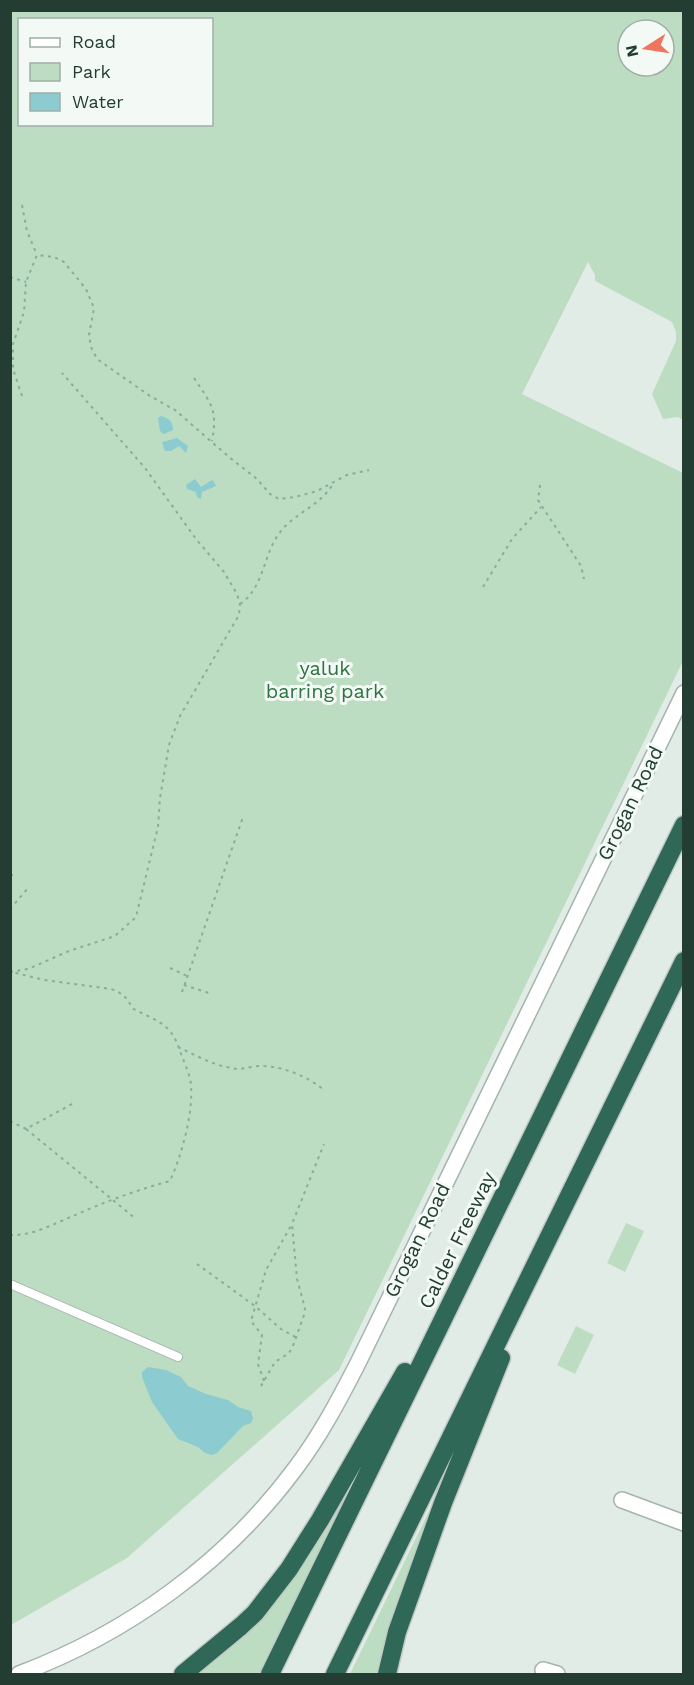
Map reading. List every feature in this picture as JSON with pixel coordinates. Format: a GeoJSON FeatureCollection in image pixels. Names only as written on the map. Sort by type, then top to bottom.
{"type":"FeatureCollection","features":[{"type":"Feature","properties":{"kind":"highway","name":"Calder Freeway"},"geometry":{"type":"LineString","coordinates":[[270,1674],[684,825]]}},
{"type":"Feature","properties":{"kind":"highway"},"geometry":{"type":"LineString","coordinates":[[183,1674],[227,1639],[255,1612],[305,1544],[406,1371],[636,922]]}},
{"type":"Feature","properties":{"kind":"highway"},"geometry":{"type":"LineString","coordinates":[[335,1674],[684,961]]}},
{"type":"Feature","properties":{"kind":"highway"},"geometry":{"type":"LineString","coordinates":[[387,1674],[397,1632],[443,1503],[562,1209]]}},
{"type":"Feature","properties":{"kind":"street","name":"Grogan Road"},"geometry":{"type":"LineString","coordinates":[[19,1674],[72,1652],[112,1631],[151,1607],[187,1580],[252,1520],[295,1470],[308,1451],[358,1363],[684,693]]}},
{"type":"Feature","properties":{"kind":"street"},"geometry":{"type":"LineString","coordinates":[[622,1500],[684,1523]]}},
{"type":"Feature","properties":{"kind":"lane"},"geometry":{"type":"LineString","coordinates":[[10,1284],[178,1357]]}},
{"type":"Feature","properties":{"kind":"path"},"geometry":{"type":"LineString","coordinates":[[22,205],[27,231],[37,255],[26,282],[24,312],[15,333],[12,356],[13,369],[22,396]]}},
{"type":"Feature","properties":{"kind":"path"},"geometry":{"type":"LineString","coordinates":[[37,255],[54,257],[64,262],[92,298],[94,308],[89,336],[97,359],[150,396],[175,410],[256,479],[270,494],[279,499],[317,491],[347,475],[369,470]]}},
{"type":"Feature","properties":{"kind":"path"},"geometry":{"type":"LineString","coordinates":[[10,277],[26,282]]}},
{"type":"Feature","properties":{"kind":"path"},"geometry":{"type":"LineString","coordinates":[[11,972],[28,969],[69,951],[115,936],[136,917],[158,827],[169,745],[180,716],[239,615],[240,604],[235,587],[196,539],[145,468],[62,373]]}},
{"type":"Feature","properties":{"kind":"path"},"geometry":{"type":"LineString","coordinates":[[194,378],[212,406],[215,426],[212,441]]}},
{"type":"Feature","properties":{"kind":"path"},"geometry":{"type":"LineString","coordinates":[[240,604],[249,598],[257,586],[269,552],[278,535],[291,521],[325,497],[335,482]]}},
{"type":"Feature","properties":{"kind":"path"},"geometry":{"type":"LineString","coordinates":[[540,484],[537,500],[581,566],[584,579]]}},
{"type":"Feature","properties":{"kind":"path"},"geometry":{"type":"LineString","coordinates":[[483,587],[512,539],[542,506]]}},
{"type":"Feature","properties":{"kind":"path"},"geometry":{"type":"LineString","coordinates":[[182,992],[243,817]]}},
{"type":"Feature","properties":{"kind":"path"},"geometry":{"type":"LineString","coordinates":[[10,875],[15,874]]}},
{"type":"Feature","properties":{"kind":"path"},"geometry":{"type":"LineString","coordinates":[[10,909],[29,887]]}},
{"type":"Feature","properties":{"kind":"path"},"geometry":{"type":"LineString","coordinates":[[170,968],[187,976]]}},
{"type":"Feature","properties":{"kind":"path"},"geometry":{"type":"LineString","coordinates":[[10,1235],[33,1232],[52,1226],[112,1200],[170,1181],[185,1133],[190,1085],[186,1066],[169,1030],[154,1018],[132,1008],[122,993],[111,989],[44,980],[11,972]]}},
{"type":"Feature","properties":{"kind":"path"},"geometry":{"type":"LineString","coordinates":[[184,985],[209,993]]}},
{"type":"Feature","properties":{"kind":"path"},"geometry":{"type":"LineString","coordinates":[[178,1047],[214,1064],[233,1069],[266,1065],[309,1078],[324,1089]]}},
{"type":"Feature","properties":{"kind":"path"},"geometry":{"type":"LineString","coordinates":[[26,1129],[72,1104]]}},
{"type":"Feature","properties":{"kind":"path"},"geometry":{"type":"LineString","coordinates":[[10,1121],[26,1129],[136,1219]]}},
{"type":"Feature","properties":{"kind":"path"},"geometry":{"type":"LineString","coordinates":[[264,1381],[258,1364],[262,1335],[251,1321],[266,1270],[292,1224],[324,1144]]}},
{"type":"Feature","properties":{"kind":"path"},"geometry":{"type":"LineString","coordinates":[[261,1386],[275,1362],[289,1353],[297,1338],[305,1308],[297,1279],[292,1224]]}},
{"type":"Feature","properties":{"kind":"path"},"geometry":{"type":"LineString","coordinates":[[197,1264],[255,1306],[281,1329],[297,1338]]}},
{"type":"Feature","properties":{"kind":"green space","name":"yaluk barring park"},"geometry":{"type":"Polygon","coordinates":[[[11,11],[683,11],[683,420],[678,417],[663,419],[652,394],[676,341],[676,332],[672,322],[595,281],[595,275],[588,262],[522,394],[683,473],[683,661],[339,1370],[127,1558],[11,1625],[11,11]]]}},
{"type":"Feature","properties":{"kind":"green space"},"geometry":{"type":"Polygon","coordinates":[[[626,1223],[644,1231],[625,1272],[607,1263],[626,1223]]]}},
{"type":"Feature","properties":{"kind":"green space"},"geometry":{"type":"Polygon","coordinates":[[[576,1326],[594,1335],[575,1374],[557,1365],[576,1326]]]}},
{"type":"Feature","properties":{"kind":"green space"},"geometry":{"type":"Polygon","coordinates":[[[368,1454],[259,1674],[199,1674],[259,1620],[368,1454]]]}},
{"type":"Feature","properties":{"kind":"green space"},"geometry":{"type":"Polygon","coordinates":[[[429,1511],[434,1512],[380,1674],[350,1674],[429,1511]]]}},
{"type":"Feature","properties":{"kind":"water"},"geometry":{"type":"Polygon","coordinates":[[[161,416],[170,421],[173,430],[164,434],[160,431],[158,418],[161,416]]]}},
{"type":"Feature","properties":{"kind":"water"},"geometry":{"type":"Polygon","coordinates":[[[177,438],[188,446],[186,453],[179,446],[171,451],[165,451],[162,442],[177,438]]]}},
{"type":"Feature","properties":{"kind":"water"},"geometry":{"type":"Polygon","coordinates":[[[195,479],[201,487],[212,480],[216,486],[202,492],[201,499],[197,497],[196,492],[187,489],[186,485],[195,479]]]}},
{"type":"Feature","properties":{"kind":"water"},"geometry":{"type":"Polygon","coordinates":[[[148,1367],[166,1370],[181,1377],[188,1386],[251,1411],[253,1419],[251,1423],[243,1426],[217,1453],[212,1455],[178,1439],[152,1402],[142,1377],[142,1372],[148,1367]]]}}]}
